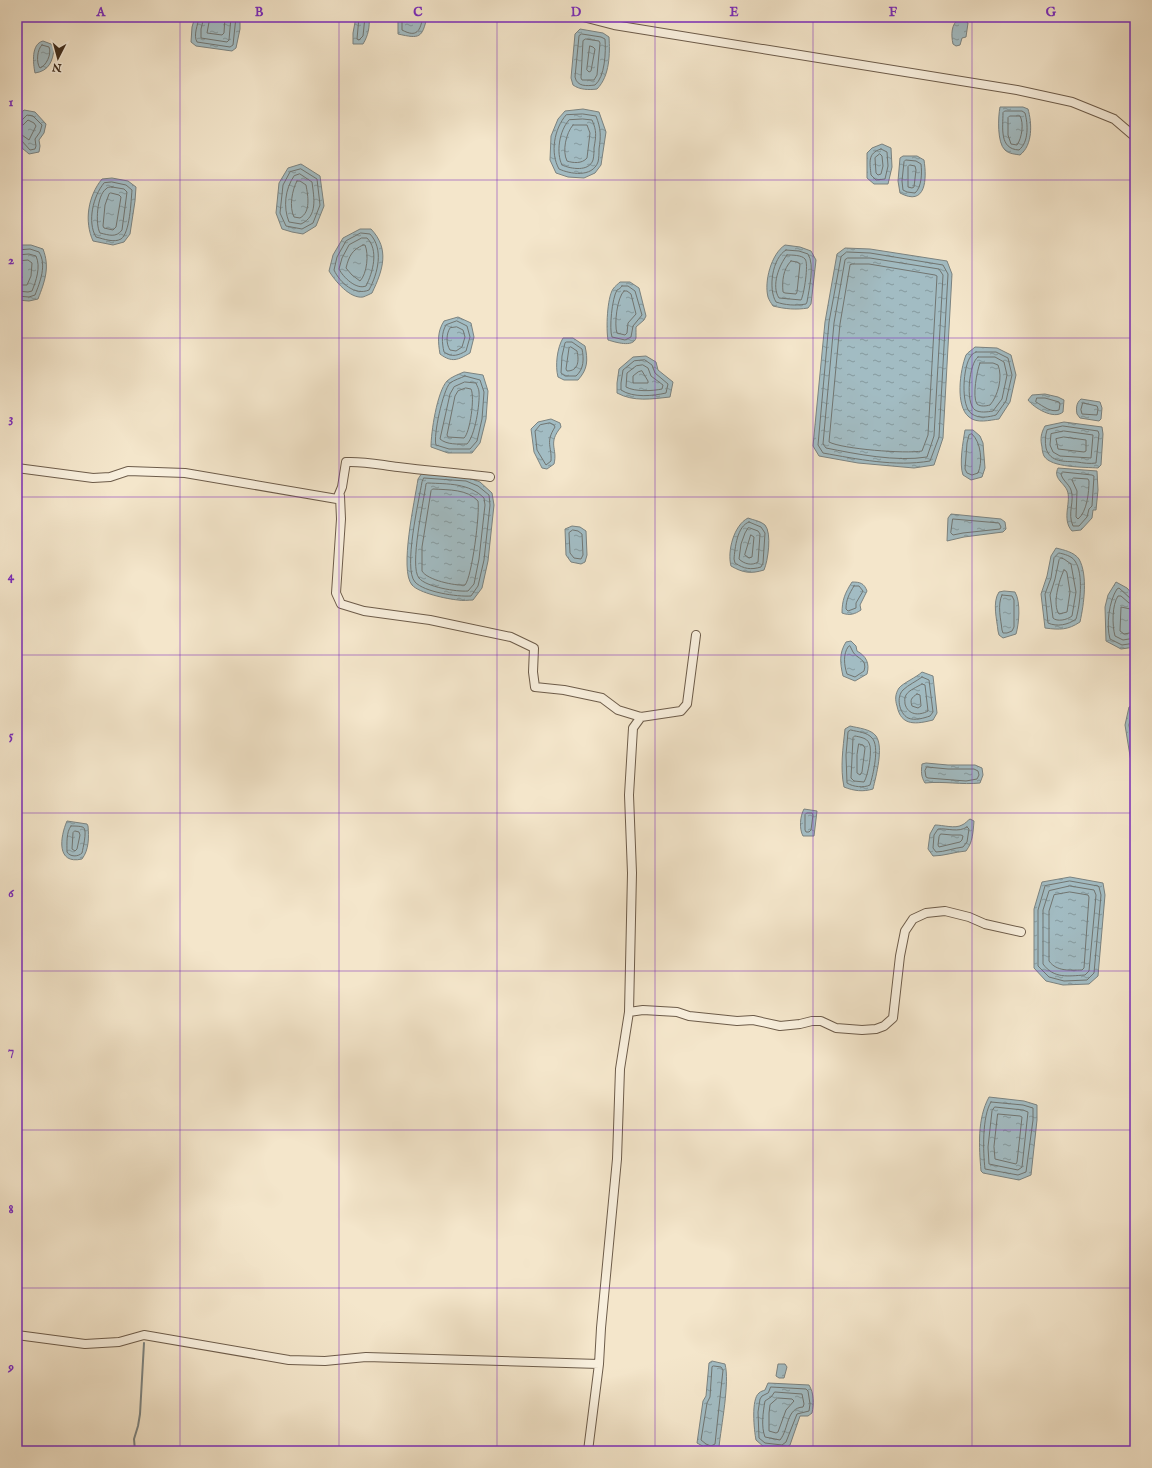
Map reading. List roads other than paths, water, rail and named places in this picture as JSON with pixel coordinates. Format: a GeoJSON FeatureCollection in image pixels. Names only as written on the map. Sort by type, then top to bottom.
{"type":"FeatureCollection","features":[{"type":"Feature","properties":{"kind":"street"},"geometry":{"type":"LineString","coordinates":[[583,17],[614,25],[1017,90],[1072,102],[1114,119],[1135,137]]}},
{"type":"Feature","properties":{"kind":"street"},"geometry":{"type":"LineString","coordinates":[[490,478],[358,461],[346,462],[340,496],[342,519],[336,593],[341,604],[364,611],[430,620],[511,637],[534,648],[533,672],[535,687],[564,690],[602,698],[618,710],[641,717],[681,711],[687,704],[696,635]]}},
{"type":"Feature","properties":{"kind":"street"},"geometry":{"type":"LineString","coordinates":[[17,468],[93,478],[110,477],[128,471],[184,473],[323,498],[337,500],[340,496]]}},
{"type":"Feature","properties":{"kind":"street"},"geometry":{"type":"LineString","coordinates":[[588,1451],[599,1364],[617,1159],[620,1069],[629,1012],[632,873],[628,796],[633,728],[641,717]]}},
{"type":"Feature","properties":{"kind":"street"},"geometry":{"type":"LineString","coordinates":[[629,1012],[643,1010],[677,1012],[689,1016],[737,1021],[752,1020],[780,1026],[821,1021],[836,1028],[876,1029],[884,1026],[893,1018],[900,956],[905,932],[913,919],[926,913],[945,912],[969,917],[985,924],[1021,932]]}},
{"type":"Feature","properties":{"kind":"street"},"geometry":{"type":"LineString","coordinates":[[17,1335],[85,1344],[119,1342],[144,1335],[289,1360],[325,1362],[366,1357],[599,1364]]}},
{"type":"Feature","properties":{"kind":"water"},"geometry":{"type":"Polygon","coordinates":[[[195,17],[240,17],[240,29],[236,48],[232,51],[196,46],[191,42],[192,27],[195,17]]]}},
{"type":"Feature","properties":{"kind":"water"},"geometry":{"type":"Polygon","coordinates":[[[356,17],[369,17],[368,31],[363,44],[353,44],[353,33],[356,17]]]}},
{"type":"Feature","properties":{"kind":"water"},"geometry":{"type":"Polygon","coordinates":[[[398,17],[427,17],[421,33],[416,36],[411,36],[398,34],[398,17]]]}},
{"type":"Feature","properties":{"kind":"water"},"geometry":{"type":"Polygon","coordinates":[[[959,19],[968,23],[966,37],[962,38],[960,45],[956,46],[953,44],[952,30],[954,24],[959,19]]]}},
{"type":"Feature","properties":{"kind":"water"},"geometry":{"type":"Polygon","coordinates":[[[580,29],[603,33],[609,37],[607,71],[597,89],[579,88],[573,85],[571,78],[575,34],[580,29]]]}},
{"type":"Feature","properties":{"kind":"water"},"geometry":{"type":"Polygon","coordinates":[[[43,41],[51,44],[54,48],[53,57],[47,68],[35,73],[33,59],[36,46],[43,41]]]}},
{"type":"Feature","properties":{"kind":"water"},"geometry":{"type":"Polygon","coordinates":[[[1000,107],[1023,107],[1028,109],[1031,127],[1029,140],[1024,151],[1020,155],[1012,154],[1002,147],[999,136],[1000,107]]]}},
{"type":"Feature","properties":{"kind":"water"},"geometry":{"type":"Polygon","coordinates":[[[583,109],[599,112],[606,132],[601,165],[595,173],[584,178],[568,177],[556,173],[550,160],[551,136],[558,119],[565,111],[583,109]]]}},
{"type":"Feature","properties":{"kind":"water"},"geometry":{"type":"Polygon","coordinates":[[[24,110],[35,112],[46,124],[44,133],[39,140],[39,152],[29,154],[22,148],[18,141],[16,127],[19,117],[24,110]]]}},
{"type":"Feature","properties":{"kind":"water"},"geometry":{"type":"Polygon","coordinates":[[[882,144],[891,148],[892,167],[888,184],[874,184],[867,178],[867,153],[872,148],[882,144]]]}},
{"type":"Feature","properties":{"kind":"water"},"geometry":{"type":"Polygon","coordinates":[[[903,156],[917,156],[924,160],[925,182],[920,194],[915,196],[900,193],[898,181],[900,158],[903,156]]]}},
{"type":"Feature","properties":{"kind":"water"},"geometry":{"type":"Polygon","coordinates":[[[301,164],[320,176],[324,206],[316,226],[303,234],[282,229],[276,213],[279,183],[288,168],[301,164]]]}},
{"type":"Feature","properties":{"kind":"water"},"geometry":{"type":"Polygon","coordinates":[[[112,178],[128,181],[136,187],[130,234],[124,242],[113,245],[93,241],[90,233],[88,217],[93,193],[97,186],[102,179],[112,178]]]}},
{"type":"Feature","properties":{"kind":"water"},"geometry":{"type":"Polygon","coordinates":[[[360,229],[371,229],[381,244],[383,252],[382,268],[372,293],[363,297],[358,297],[348,292],[335,280],[329,271],[333,255],[343,238],[360,229]]]}},
{"type":"Feature","properties":{"kind":"water"},"geometry":{"type":"Polygon","coordinates":[[[20,245],[31,245],[43,249],[46,262],[46,274],[38,299],[29,301],[17,300],[17,247],[20,245]]]}},
{"type":"Feature","properties":{"kind":"water"},"geometry":{"type":"Polygon","coordinates":[[[785,245],[800,247],[811,251],[816,260],[811,304],[808,308],[782,308],[773,306],[769,300],[767,284],[772,261],[780,249],[785,245]]]}},
{"type":"Feature","properties":{"kind":"water"},"geometry":{"type":"Polygon","coordinates":[[[845,248],[870,249],[947,261],[952,274],[943,438],[934,465],[914,468],[858,463],[819,456],[813,446],[825,322],[837,254],[845,248]]]}},
{"type":"Feature","properties":{"kind":"water"},"geometry":{"type":"Polygon","coordinates":[[[620,282],[630,282],[639,288],[646,316],[644,320],[636,327],[636,338],[628,344],[608,340],[607,321],[609,299],[613,289],[620,282]]]}},
{"type":"Feature","properties":{"kind":"water"},"geometry":{"type":"Polygon","coordinates":[[[458,317],[471,323],[474,337],[470,353],[455,360],[448,359],[440,354],[439,333],[444,321],[458,317]]]}},
{"type":"Feature","properties":{"kind":"water"},"geometry":{"type":"Polygon","coordinates":[[[563,338],[573,338],[585,346],[587,356],[586,364],[584,372],[578,380],[564,380],[558,377],[557,357],[563,338]]]}},
{"type":"Feature","properties":{"kind":"water"},"geometry":{"type":"Polygon","coordinates":[[[975,347],[997,348],[1011,355],[1016,375],[1010,402],[999,419],[984,421],[972,419],[965,412],[962,405],[960,388],[962,369],[966,355],[975,347]]]}},
{"type":"Feature","properties":{"kind":"water"},"geometry":{"type":"Polygon","coordinates":[[[646,356],[656,362],[658,370],[673,382],[670,397],[636,399],[617,393],[619,369],[633,357],[646,356]]]}},
{"type":"Feature","properties":{"kind":"water"},"geometry":{"type":"Polygon","coordinates":[[[464,372],[483,375],[488,391],[486,419],[480,443],[472,453],[448,453],[431,447],[435,412],[443,386],[453,377],[464,372]]]}},
{"type":"Feature","properties":{"kind":"water"},"geometry":{"type":"Polygon","coordinates":[[[1045,394],[1064,400],[1063,412],[1055,415],[1044,412],[1028,400],[1032,395],[1045,394]]]}},
{"type":"Feature","properties":{"kind":"water"},"geometry":{"type":"Polygon","coordinates":[[[1081,399],[1100,402],[1102,408],[1101,419],[1099,421],[1080,418],[1077,414],[1077,404],[1081,399]]]}},
{"type":"Feature","properties":{"kind":"water"},"geometry":{"type":"Polygon","coordinates":[[[551,419],[560,423],[561,427],[554,442],[554,464],[547,469],[542,468],[534,452],[531,429],[538,422],[551,419]]]}},
{"type":"Feature","properties":{"kind":"water"},"geometry":{"type":"Polygon","coordinates":[[[1064,422],[1102,427],[1101,465],[1098,468],[1061,465],[1048,460],[1044,456],[1041,439],[1045,426],[1064,422]]]}},
{"type":"Feature","properties":{"kind":"water"},"geometry":{"type":"Polygon","coordinates":[[[965,430],[973,430],[980,436],[983,443],[985,468],[982,477],[971,480],[963,475],[961,465],[965,430]]]}},
{"type":"Feature","properties":{"kind":"water"},"geometry":{"type":"Polygon","coordinates":[[[1058,468],[1097,471],[1098,490],[1096,510],[1093,510],[1092,518],[1081,530],[1072,531],[1067,521],[1068,494],[1057,475],[1058,468]]]}},
{"type":"Feature","properties":{"kind":"water"},"geometry":{"type":"Polygon","coordinates":[[[422,473],[467,477],[480,482],[492,493],[494,505],[488,561],[482,588],[473,600],[440,597],[421,591],[412,585],[408,577],[407,550],[411,518],[418,479],[422,473]]]}},
{"type":"Feature","properties":{"kind":"water"},"geometry":{"type":"Polygon","coordinates":[[[951,514],[1001,519],[1005,522],[1006,529],[1003,532],[964,537],[947,541],[948,518],[951,514]]]}},
{"type":"Feature","properties":{"kind":"water"},"geometry":{"type":"Polygon","coordinates":[[[748,518],[765,525],[769,540],[768,554],[764,570],[755,572],[747,572],[735,568],[731,566],[730,560],[731,546],[735,532],[743,521],[748,518]]]}},
{"type":"Feature","properties":{"kind":"water"},"geometry":{"type":"Polygon","coordinates":[[[572,526],[580,527],[586,531],[587,555],[585,562],[581,564],[571,562],[566,555],[565,529],[572,526]]]}},
{"type":"Feature","properties":{"kind":"water"},"geometry":{"type":"Polygon","coordinates":[[[1056,548],[1072,553],[1077,557],[1084,573],[1084,598],[1080,622],[1072,627],[1060,629],[1045,628],[1041,594],[1047,576],[1051,556],[1056,548]]]}},
{"type":"Feature","properties":{"kind":"water"},"geometry":{"type":"Polygon","coordinates":[[[852,582],[857,582],[865,586],[867,591],[860,605],[861,610],[857,613],[845,614],[842,613],[843,600],[852,582]]]}},
{"type":"Feature","properties":{"kind":"water"},"geometry":{"type":"Polygon","coordinates":[[[1116,582],[1127,588],[1135,597],[1135,647],[1121,649],[1106,641],[1105,607],[1108,595],[1116,582]]]}},
{"type":"Feature","properties":{"kind":"water"},"geometry":{"type":"Polygon","coordinates":[[[999,592],[1015,592],[1018,601],[1019,613],[1016,634],[1003,638],[999,635],[998,631],[995,606],[999,592]]]}},
{"type":"Feature","properties":{"kind":"water"},"geometry":{"type":"Polygon","coordinates":[[[851,641],[856,646],[857,651],[863,655],[868,663],[867,674],[855,681],[843,676],[841,662],[841,654],[844,646],[846,642],[851,641]]]}},
{"type":"Feature","properties":{"kind":"water"},"geometry":{"type":"Polygon","coordinates":[[[922,672],[933,676],[937,713],[933,720],[916,723],[906,721],[899,713],[896,695],[901,686],[922,672]]]}},
{"type":"Feature","properties":{"kind":"water"},"geometry":{"type":"Polygon","coordinates":[[[1135,705],[1135,777],[1125,725],[1129,707],[1135,705]]]}},
{"type":"Feature","properties":{"kind":"water"},"geometry":{"type":"Polygon","coordinates":[[[850,726],[871,732],[876,736],[878,741],[879,762],[873,789],[858,791],[844,787],[842,765],[843,743],[845,729],[850,726]]]}},
{"type":"Feature","properties":{"kind":"water"},"geometry":{"type":"Polygon","coordinates":[[[922,764],[975,765],[982,768],[983,775],[980,783],[925,783],[921,769],[922,764]]]}},
{"type":"Feature","properties":{"kind":"water"},"geometry":{"type":"Polygon","coordinates":[[[804,809],[817,811],[814,836],[803,836],[800,822],[804,809]]]}},
{"type":"Feature","properties":{"kind":"water"},"geometry":{"type":"Polygon","coordinates":[[[970,819],[974,821],[973,833],[966,851],[933,856],[928,849],[930,834],[935,825],[952,827],[959,826],[970,819]]]}},
{"type":"Feature","properties":{"kind":"water"},"geometry":{"type":"Polygon","coordinates":[[[67,821],[87,824],[88,826],[87,848],[82,859],[74,860],[68,858],[64,854],[62,842],[67,821]]]}},
{"type":"Feature","properties":{"kind":"water"},"geometry":{"type":"Polygon","coordinates":[[[1070,877],[1103,883],[1105,895],[1098,976],[1089,984],[1063,985],[1046,981],[1034,968],[1034,909],[1042,882],[1070,877]]]}},
{"type":"Feature","properties":{"kind":"water"},"geometry":{"type":"Polygon","coordinates":[[[989,1097],[1024,1101],[1037,1105],[1037,1120],[1031,1175],[1019,1180],[983,1173],[981,1171],[979,1143],[982,1114],[989,1097]]]}},
{"type":"Feature","properties":{"kind":"water"},"geometry":{"type":"Polygon","coordinates":[[[712,1361],[725,1364],[726,1382],[725,1405],[719,1447],[712,1451],[697,1443],[703,1401],[706,1396],[709,1363],[712,1361]]]}},
{"type":"Feature","properties":{"kind":"water"},"geometry":{"type":"Polygon","coordinates":[[[778,1364],[785,1364],[787,1367],[784,1378],[779,1378],[776,1376],[778,1364]]]}},
{"type":"Feature","properties":{"kind":"water"},"geometry":{"type":"Polygon","coordinates":[[[768,1383],[809,1385],[813,1395],[812,1413],[808,1416],[800,1416],[790,1445],[784,1449],[764,1447],[756,1440],[754,1408],[756,1396],[765,1390],[768,1383]]]}},
{"type":"Feature","properties":{"kind":"waterway"},"geometry":{"type":"LineString","coordinates":[[135,1451],[134,1439],[140,1414],[144,1343]]}}]}
